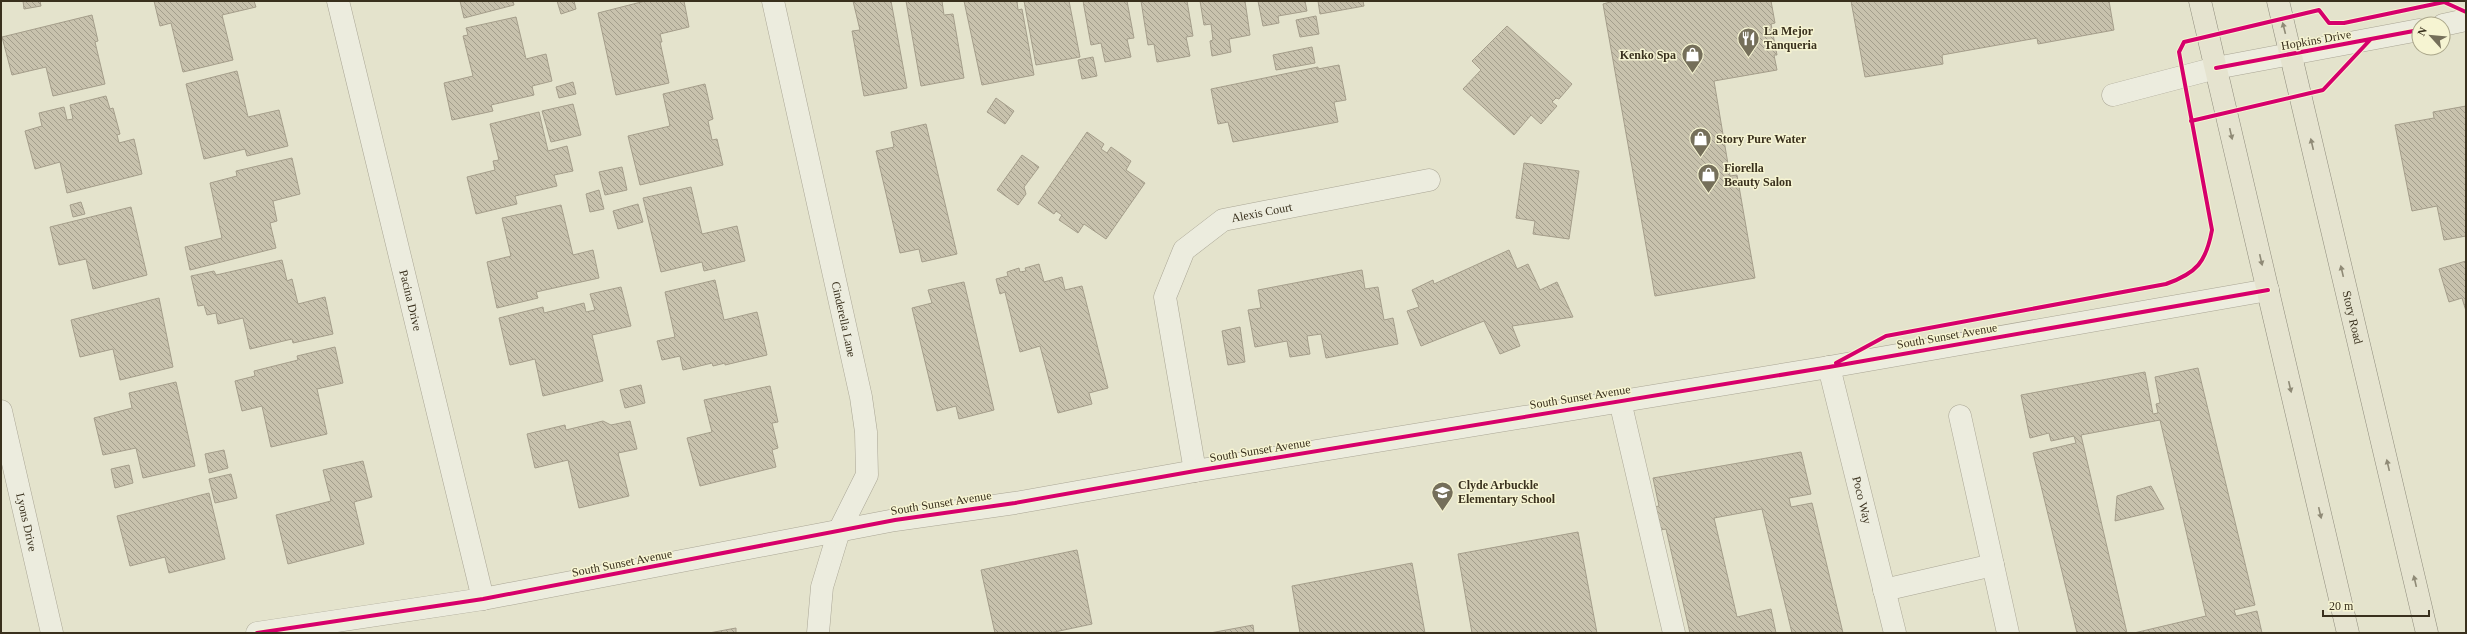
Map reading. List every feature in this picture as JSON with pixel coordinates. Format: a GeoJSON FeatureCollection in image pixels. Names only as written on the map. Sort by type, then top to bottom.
{"type":"FeatureCollection","features":[{"type":"Feature","properties":{"kind":"main road"},"geometry":{"type":"LineString","coordinates":[[2200,1],[2348,633]]}},
{"type":"Feature","properties":{"kind":"main road","name":"Story Road"},"geometry":{"type":"LineString","coordinates":[[2278,1],[2427,633]]}},
{"type":"Feature","properties":{"kind":"street","name":"Pacina Drive"},"geometry":{"type":"LineString","coordinates":[[338,1],[483,599]]}},
{"type":"Feature","properties":{"kind":"street","name":"Cinderella Lane"},"geometry":{"type":"LineString","coordinates":[[772,1],[861,397],[866,432],[867,475],[839,531],[822,587],[818,633]]}},
{"type":"Feature","properties":{"kind":"street"},"geometry":{"type":"LineString","coordinates":[[2451,23],[2466,20]]}},
{"type":"Feature","properties":{"kind":"street","name":"Hopkins Drive"},"geometry":{"type":"LineString","coordinates":[[2113,95],[2216,68],[2411,32]]}},
{"type":"Feature","properties":{"kind":"street","name":"Alexis Court"},"geometry":{"type":"LineString","coordinates":[[1194,471],[1165,297],[1184,250],[1223,220],[1429,180]]}},
{"type":"Feature","properties":{"kind":"street","name":"South Sunset Avenue"},"geometry":{"type":"LineString","coordinates":[[257,633],[483,599],[839,531],[1829,367],[2268,290]]}},
{"type":"Feature","properties":{"kind":"street","name":"Poco Way"},"geometry":{"type":"LineString","coordinates":[[1829,367],[1895,633]]}},
{"type":"Feature","properties":{"kind":"street"},"geometry":{"type":"LineString","coordinates":[[1620,401],[1674,633]]}},
{"type":"Feature","properties":{"kind":"street","name":"Lyons Drive"},"geometry":{"type":"LineString","coordinates":[[1,411],[52,633]]}},
{"type":"Feature","properties":{"kind":"street"},"geometry":{"type":"LineString","coordinates":[[1960,416],[2008,633]]}},
{"type":"Feature","properties":{"kind":"street"},"geometry":{"type":"LineString","coordinates":[[1884,590],[1993,565]]}},
{"type":"Feature","properties":{"kind":"building"},"geometry":{"type":"Polygon","coordinates":[[[23,1],[40,1],[41,6],[24,9],[23,1]]]}},
{"type":"Feature","properties":{"kind":"building"},"geometry":{"type":"Polygon","coordinates":[[[154,1],[254,1],[256,7],[222,15],[233,60],[183,72],[171,23],[160,26],[154,1]]]}},
{"type":"Feature","properties":{"kind":"building"},"geometry":{"type":"Polygon","coordinates":[[[460,1],[513,1],[514,5],[464,18],[460,1]]]}},
{"type":"Feature","properties":{"kind":"building"},"geometry":{"type":"Polygon","coordinates":[[[557,1],[574,1],[576,9],[561,14],[557,1]]]}},
{"type":"Feature","properties":{"kind":"building"},"geometry":{"type":"Polygon","coordinates":[[[645,1],[684,1],[689,27],[660,34],[662,42],[660,42],[669,83],[616,95],[598,13],[645,1]]]}},
{"type":"Feature","properties":{"kind":"building"},"geometry":{"type":"Polygon","coordinates":[[[853,1],[891,1],[907,88],[864,96],[852,31],[860,30],[853,1]]]}},
{"type":"Feature","properties":{"kind":"building"},"geometry":{"type":"Polygon","coordinates":[[[906,1],[942,1],[944,15],[953,14],[964,78],[921,86],[906,1]]]}},
{"type":"Feature","properties":{"kind":"building"},"geometry":{"type":"Polygon","coordinates":[[[964,1],[1017,1],[1018,10],[1022,9],[1034,75],[982,85],[964,1]]]}},
{"type":"Feature","properties":{"kind":"building"},"geometry":{"type":"Polygon","coordinates":[[[1024,1],[1069,1],[1080,57],[1036,65],[1024,1]]]}},
{"type":"Feature","properties":{"kind":"building"},"geometry":{"type":"Polygon","coordinates":[[[1083,1],[1127,1],[1134,38],[1127,39],[1131,57],[1105,62],[1101,43],[1091,45],[1083,1]]]}},
{"type":"Feature","properties":{"kind":"building"},"geometry":{"type":"Polygon","coordinates":[[[1141,1],[1187,1],[1193,36],[1186,37],[1190,56],[1157,62],[1154,44],[1148,45],[1141,1]]]}},
{"type":"Feature","properties":{"kind":"building"},"geometry":{"type":"Polygon","coordinates":[[[1200,1],[1245,1],[1250,35],[1229,39],[1231,52],[1212,56],[1210,41],[1213,40],[1211,24],[1204,25],[1200,1]]]}},
{"type":"Feature","properties":{"kind":"building"},"geometry":{"type":"Polygon","coordinates":[[[1258,1],[1305,1],[1307,11],[1278,16],[1279,23],[1263,26],[1258,1]]]}},
{"type":"Feature","properties":{"kind":"building"},"geometry":{"type":"Polygon","coordinates":[[[1318,1],[1363,1],[1364,6],[1320,14],[1318,1]]]}},
{"type":"Feature","properties":{"kind":"building"},"geometry":{"type":"Polygon","coordinates":[[[1614,1],[1771,1],[1775,23],[1771,24],[1777,55],[1774,55],[1777,70],[1714,81],[1730,176],[1737,175],[1755,278],[1655,296],[1603,4],[1614,1]]]}},
{"type":"Feature","properties":{"kind":"building"},"geometry":{"type":"Polygon","coordinates":[[[1851,1],[2109,1],[2114,30],[2038,44],[2037,38],[1942,55],[1943,64],[1865,77],[1851,1]]]}},
{"type":"Feature","properties":{"kind":"building"},"geometry":{"type":"Polygon","coordinates":[[[92,15],[98,41],[95,42],[105,84],[53,96],[46,67],[12,75],[2,37],[92,15]]]}},
{"type":"Feature","properties":{"kind":"building"},"geometry":{"type":"Polygon","coordinates":[[[1316,16],[1319,34],[1300,37],[1296,20],[1316,16]]]}},
{"type":"Feature","properties":{"kind":"building"},"geometry":{"type":"Polygon","coordinates":[[[516,17],[526,59],[546,54],[552,81],[532,86],[534,95],[491,105],[493,111],[452,120],[444,83],[473,76],[463,36],[468,35],[466,28],[516,17]]]}},
{"type":"Feature","properties":{"kind":"building"},"geometry":{"type":"Polygon","coordinates":[[[1507,26],[1572,84],[1559,99],[1556,98],[1552,102],[1557,106],[1541,124],[1531,115],[1514,135],[1463,89],[1481,70],[1472,61],[1507,26]]]}},
{"type":"Feature","properties":{"kind":"building"},"geometry":{"type":"Polygon","coordinates":[[[1312,47],[1315,63],[1276,70],[1273,55],[1312,47]]]}},
{"type":"Feature","properties":{"kind":"building"},"geometry":{"type":"Polygon","coordinates":[[[1093,57],[1097,76],[1082,79],[1078,60],[1093,57]]]}},
{"type":"Feature","properties":{"kind":"building"},"geometry":{"type":"Polygon","coordinates":[[[1339,65],[1346,100],[1334,102],[1338,122],[1233,142],[1228,122],[1218,124],[1211,89],[1318,67],[1318,69],[1339,65]]]}},
{"type":"Feature","properties":{"kind":"building"},"geometry":{"type":"Polygon","coordinates":[[[237,71],[248,117],[279,110],[288,146],[247,156],[245,149],[204,159],[186,84],[237,71]]]}},
{"type":"Feature","properties":{"kind":"building"},"geometry":{"type":"Polygon","coordinates":[[[573,82],[576,94],[559,98],[556,87],[573,82]]]}},
{"type":"Feature","properties":{"kind":"building"},"geometry":{"type":"Polygon","coordinates":[[[705,84],[713,119],[708,121],[712,140],[717,139],[723,165],[640,185],[628,136],[670,126],[663,94],[705,84]]]}},
{"type":"Feature","properties":{"kind":"building"},"geometry":{"type":"Polygon","coordinates":[[[106,96],[110,109],[113,108],[120,134],[117,135],[119,143],[134,139],[142,174],[67,193],[60,162],[35,169],[25,131],[42,126],[39,113],[64,107],[67,120],[73,119],[70,105],[106,96]]]}},
{"type":"Feature","properties":{"kind":"building"},"geometry":{"type":"Polygon","coordinates":[[[996,98],[1014,111],[1005,124],[987,112],[996,98]]]}},
{"type":"Feature","properties":{"kind":"building"},"geometry":{"type":"Polygon","coordinates":[[[573,104],[581,135],[551,142],[542,111],[573,104]]]}},
{"type":"Feature","properties":{"kind":"building"},"geometry":{"type":"Polygon","coordinates":[[[2466,106],[2466,236],[2444,240],[2437,206],[2412,211],[2395,125],[2434,118],[2433,112],[2466,106]]]}},
{"type":"Feature","properties":{"kind":"building"},"geometry":{"type":"Polygon","coordinates":[[[539,112],[548,151],[567,146],[573,171],[554,175],[557,186],[515,196],[517,204],[476,214],[467,177],[495,170],[493,161],[499,160],[490,124],[539,112]]]}},
{"type":"Feature","properties":{"kind":"building"},"geometry":{"type":"Polygon","coordinates":[[[926,124],[957,254],[922,262],[919,249],[900,253],[876,151],[894,147],[891,132],[926,124]]]}},
{"type":"Feature","properties":{"kind":"building"},"geometry":{"type":"Polygon","coordinates":[[[1087,132],[1104,144],[1101,149],[1107,153],[1111,147],[1131,161],[1126,170],[1145,183],[1106,239],[1084,224],[1078,233],[1059,220],[1062,215],[1056,211],[1054,214],[1038,203],[1087,132]]]}},
{"type":"Feature","properties":{"kind":"building"},"geometry":{"type":"Polygon","coordinates":[[[1022,155],[1039,167],[1024,187],[1026,194],[1018,205],[997,190],[1022,155]]]}},
{"type":"Feature","properties":{"kind":"building"},"geometry":{"type":"Polygon","coordinates":[[[292,158],[300,194],[273,201],[277,221],[270,223],[276,248],[190,270],[185,247],[222,238],[210,183],[237,176],[236,171],[292,158]]]}},
{"type":"Feature","properties":{"kind":"building"},"geometry":{"type":"Polygon","coordinates":[[[1524,163],[1579,171],[1569,239],[1533,234],[1535,221],[1516,218],[1524,163]]]}},
{"type":"Feature","properties":{"kind":"building"},"geometry":{"type":"Polygon","coordinates":[[[622,167],[627,190],[605,195],[599,172],[622,167]]]}},
{"type":"Feature","properties":{"kind":"building"},"geometry":{"type":"Polygon","coordinates":[[[691,187],[702,234],[737,226],[745,261],[704,271],[702,262],[661,272],[643,198],[691,187]]]}},
{"type":"Feature","properties":{"kind":"building"},"geometry":{"type":"Polygon","coordinates":[[[599,190],[604,209],[590,212],[586,194],[599,190]]]}},
{"type":"Feature","properties":{"kind":"building"},"geometry":{"type":"Polygon","coordinates":[[[81,202],[85,214],[73,217],[70,205],[81,202]]]}},
{"type":"Feature","properties":{"kind":"building"},"geometry":{"type":"Polygon","coordinates":[[[638,204],[643,222],[618,229],[613,211],[638,204]]]}},
{"type":"Feature","properties":{"kind":"building"},"geometry":{"type":"Polygon","coordinates":[[[561,205],[573,255],[593,250],[599,278],[536,292],[538,298],[497,308],[487,262],[511,256],[502,218],[561,205]]]}},
{"type":"Feature","properties":{"kind":"building"},"geometry":{"type":"Polygon","coordinates":[[[131,207],[147,275],[93,289],[86,259],[59,265],[50,227],[131,207]]]}},
{"type":"Feature","properties":{"kind":"building"},"geometry":{"type":"Polygon","coordinates":[[[1509,250],[1517,269],[1528,264],[1540,290],[1557,282],[1573,317],[1512,326],[1520,346],[1500,354],[1484,321],[1421,346],[1407,311],[1419,307],[1412,290],[1433,280],[1434,284],[1509,250]]]}},
{"type":"Feature","properties":{"kind":"building"},"geometry":{"type":"Polygon","coordinates":[[[282,260],[287,281],[292,279],[298,304],[325,297],[333,334],[293,343],[292,339],[250,349],[243,318],[218,324],[216,313],[207,315],[204,305],[198,306],[191,276],[214,271],[216,275],[282,260]]]}},
{"type":"Feature","properties":{"kind":"building"},"geometry":{"type":"Polygon","coordinates":[[[2466,261],[2466,311],[2462,298],[2449,302],[2439,269],[2466,261]]]}},
{"type":"Feature","properties":{"kind":"building"},"geometry":{"type":"Polygon","coordinates":[[[1039,264],[1044,282],[1062,277],[1065,290],[1082,286],[1108,388],[1089,393],[1092,404],[1058,413],[1040,346],[1020,352],[1005,292],[1000,294],[996,279],[1008,276],[1007,272],[1019,268],[1020,272],[1026,271],[1025,268],[1039,264]]]}},
{"type":"Feature","properties":{"kind":"building"},"geometry":{"type":"Polygon","coordinates":[[[1362,270],[1365,289],[1378,287],[1384,320],[1393,318],[1398,344],[1326,358],[1321,334],[1307,336],[1310,354],[1290,357],[1287,341],[1255,347],[1248,310],[1261,308],[1258,290],[1362,270]]]}},
{"type":"Feature","properties":{"kind":"building"},"geometry":{"type":"Polygon","coordinates":[[[715,280],[724,320],[757,312],[767,355],[725,365],[725,363],[713,366],[712,363],[683,370],[680,356],[662,360],[657,341],[675,337],[665,292],[715,280]]]}},
{"type":"Feature","properties":{"kind":"building"},"geometry":{"type":"Polygon","coordinates":[[[964,282],[994,410],[959,419],[956,406],[937,411],[912,308],[932,303],[928,290],[964,282]]]}},
{"type":"Feature","properties":{"kind":"building"},"geometry":{"type":"Polygon","coordinates":[[[621,287],[631,326],[592,335],[603,381],[543,396],[535,359],[510,365],[499,318],[543,307],[544,313],[584,303],[586,312],[595,310],[590,294],[621,287]]]}},
{"type":"Feature","properties":{"kind":"building"},"geometry":{"type":"Polygon","coordinates":[[[159,298],[173,367],[120,380],[113,349],[80,357],[71,320],[159,298]]]}},
{"type":"Feature","properties":{"kind":"building"},"geometry":{"type":"Polygon","coordinates":[[[1240,327],[1245,362],[1228,365],[1222,331],[1240,327]]]}},
{"type":"Feature","properties":{"kind":"building"},"geometry":{"type":"Polygon","coordinates":[[[335,347],[343,383],[317,389],[327,434],[271,447],[262,406],[242,411],[235,381],[255,376],[254,371],[298,360],[297,356],[335,347]]]}},
{"type":"Feature","properties":{"kind":"building"},"geometry":{"type":"Polygon","coordinates":[[[2198,368],[2255,605],[2234,610],[2236,616],[2257,611],[2262,633],[2134,633],[2206,616],[2160,420],[2081,435],[2127,633],[2077,633],[2033,453],[2076,443],[2074,436],[2051,441],[2049,433],[2030,438],[2021,395],[2145,372],[2153,414],[2158,413],[2156,404],[2160,403],[2155,377],[2198,368]]]}},
{"type":"Feature","properties":{"kind":"building"},"geometry":{"type":"Polygon","coordinates":[[[176,382],[195,466],[143,478],[136,448],[103,455],[94,418],[132,408],[129,393],[176,382]]]}},
{"type":"Feature","properties":{"kind":"building"},"geometry":{"type":"Polygon","coordinates":[[[641,385],[645,403],[625,408],[620,390],[641,385]]]}},
{"type":"Feature","properties":{"kind":"building"},"geometry":{"type":"Polygon","coordinates":[[[770,386],[778,422],[772,423],[778,448],[772,450],[776,467],[700,486],[687,438],[712,432],[704,400],[770,386]]]}},
{"type":"Feature","properties":{"kind":"building"},"geometry":{"type":"Polygon","coordinates":[[[603,421],[611,425],[630,421],[637,449],[618,453],[629,496],[579,508],[568,460],[535,468],[527,434],[565,425],[566,430],[603,421]]]}},
{"type":"Feature","properties":{"kind":"building"},"geometry":{"type":"Polygon","coordinates":[[[224,450],[228,468],[209,473],[205,454],[224,450]]]}},
{"type":"Feature","properties":{"kind":"building"},"geometry":{"type":"Polygon","coordinates":[[[1801,452],[1811,494],[1789,498],[1791,507],[1812,503],[1843,633],[1792,633],[1762,509],[1714,518],[1737,617],[1771,609],[1776,633],[1690,633],[1666,529],[1655,531],[1649,508],[1659,506],[1653,478],[1801,452]]]}},
{"type":"Feature","properties":{"kind":"building"},"geometry":{"type":"Polygon","coordinates":[[[363,461],[372,497],[354,502],[364,544],[288,564],[276,515],[331,501],[323,470],[363,461]]]}},
{"type":"Feature","properties":{"kind":"building"},"geometry":{"type":"Polygon","coordinates":[[[129,465],[133,483],[115,488],[111,469],[129,465]]]}},
{"type":"Feature","properties":{"kind":"building"},"geometry":{"type":"Polygon","coordinates":[[[231,474],[237,498],[215,503],[209,479],[231,474]]]}},
{"type":"Feature","properties":{"kind":"building"},"geometry":{"type":"Polygon","coordinates":[[[2151,486],[2164,509],[2115,521],[2117,496],[2151,486]]]}},
{"type":"Feature","properties":{"kind":"building"},"geometry":{"type":"Polygon","coordinates":[[[209,493],[225,559],[169,573],[165,557],[130,566],[117,516],[209,493]]]}},
{"type":"Feature","properties":{"kind":"building"},"geometry":{"type":"Polygon","coordinates":[[[1578,532],[1597,633],[1472,633],[1458,554],[1578,532]]]}},
{"type":"Feature","properties":{"kind":"building"},"geometry":{"type":"Polygon","coordinates":[[[1077,550],[1092,624],[1050,633],[995,633],[981,570],[1077,550]]]}},
{"type":"Feature","properties":{"kind":"building"},"geometry":{"type":"Polygon","coordinates":[[[1412,563],[1425,633],[1300,633],[1292,586],[1412,563]]]}},
{"type":"Feature","properties":{"kind":"building"},"geometry":{"type":"Polygon","coordinates":[[[1253,625],[1254,633],[1210,633],[1253,625]]]}},
{"type":"Feature","properties":{"kind":"building"},"geometry":{"type":"Polygon","coordinates":[[[736,628],[736,633],[709,633],[736,628]]]}},
{"type":"Feature","properties":{"kind":"cycle path"},"geometry":{"type":"LineString","coordinates":[[1836,363],[1886,336],[2166,284],[2193,271],[2207,250],[2212,230],[2179,52],[2184,42],[2319,10],[2329,23],[2344,23],[2444,2],[2466,12]]}},
{"type":"Feature","properties":{"kind":"cycle path"},"geometry":{"type":"LineString","coordinates":[[2216,68],[2411,31]]}},
{"type":"Feature","properties":{"kind":"cycle path"},"geometry":{"type":"LineString","coordinates":[[2191,121],[2323,90],[2370,40]]}},
{"type":"Feature","properties":{"kind":"cycle path"},"geometry":{"type":"LineString","coordinates":[[257,633],[483,599],[895,520],[1015,503],[1195,471],[1829,367],[2268,290]]}},
{"type":"Feature","properties":{"kind":"place","name":"La Mejor Tanqueria"},"geometry":{"type":"Point","coordinates":[1748,58]}},
{"type":"Feature","properties":{"kind":"place","name":"Kenko Spa"},"geometry":{"type":"Point","coordinates":[1692,74]}},
{"type":"Feature","properties":{"kind":"place","name":"Story Pure Water"},"geometry":{"type":"Point","coordinates":[1701,158]}},
{"type":"Feature","properties":{"kind":"place","name":"Fiorella Beauty Salon"},"geometry":{"type":"Point","coordinates":[1709,194]}},
{"type":"Feature","properties":{"kind":"place","name":"Clyde Arbuckle Elementary School"},"geometry":{"type":"Point","coordinates":[1442,512]}}]}
